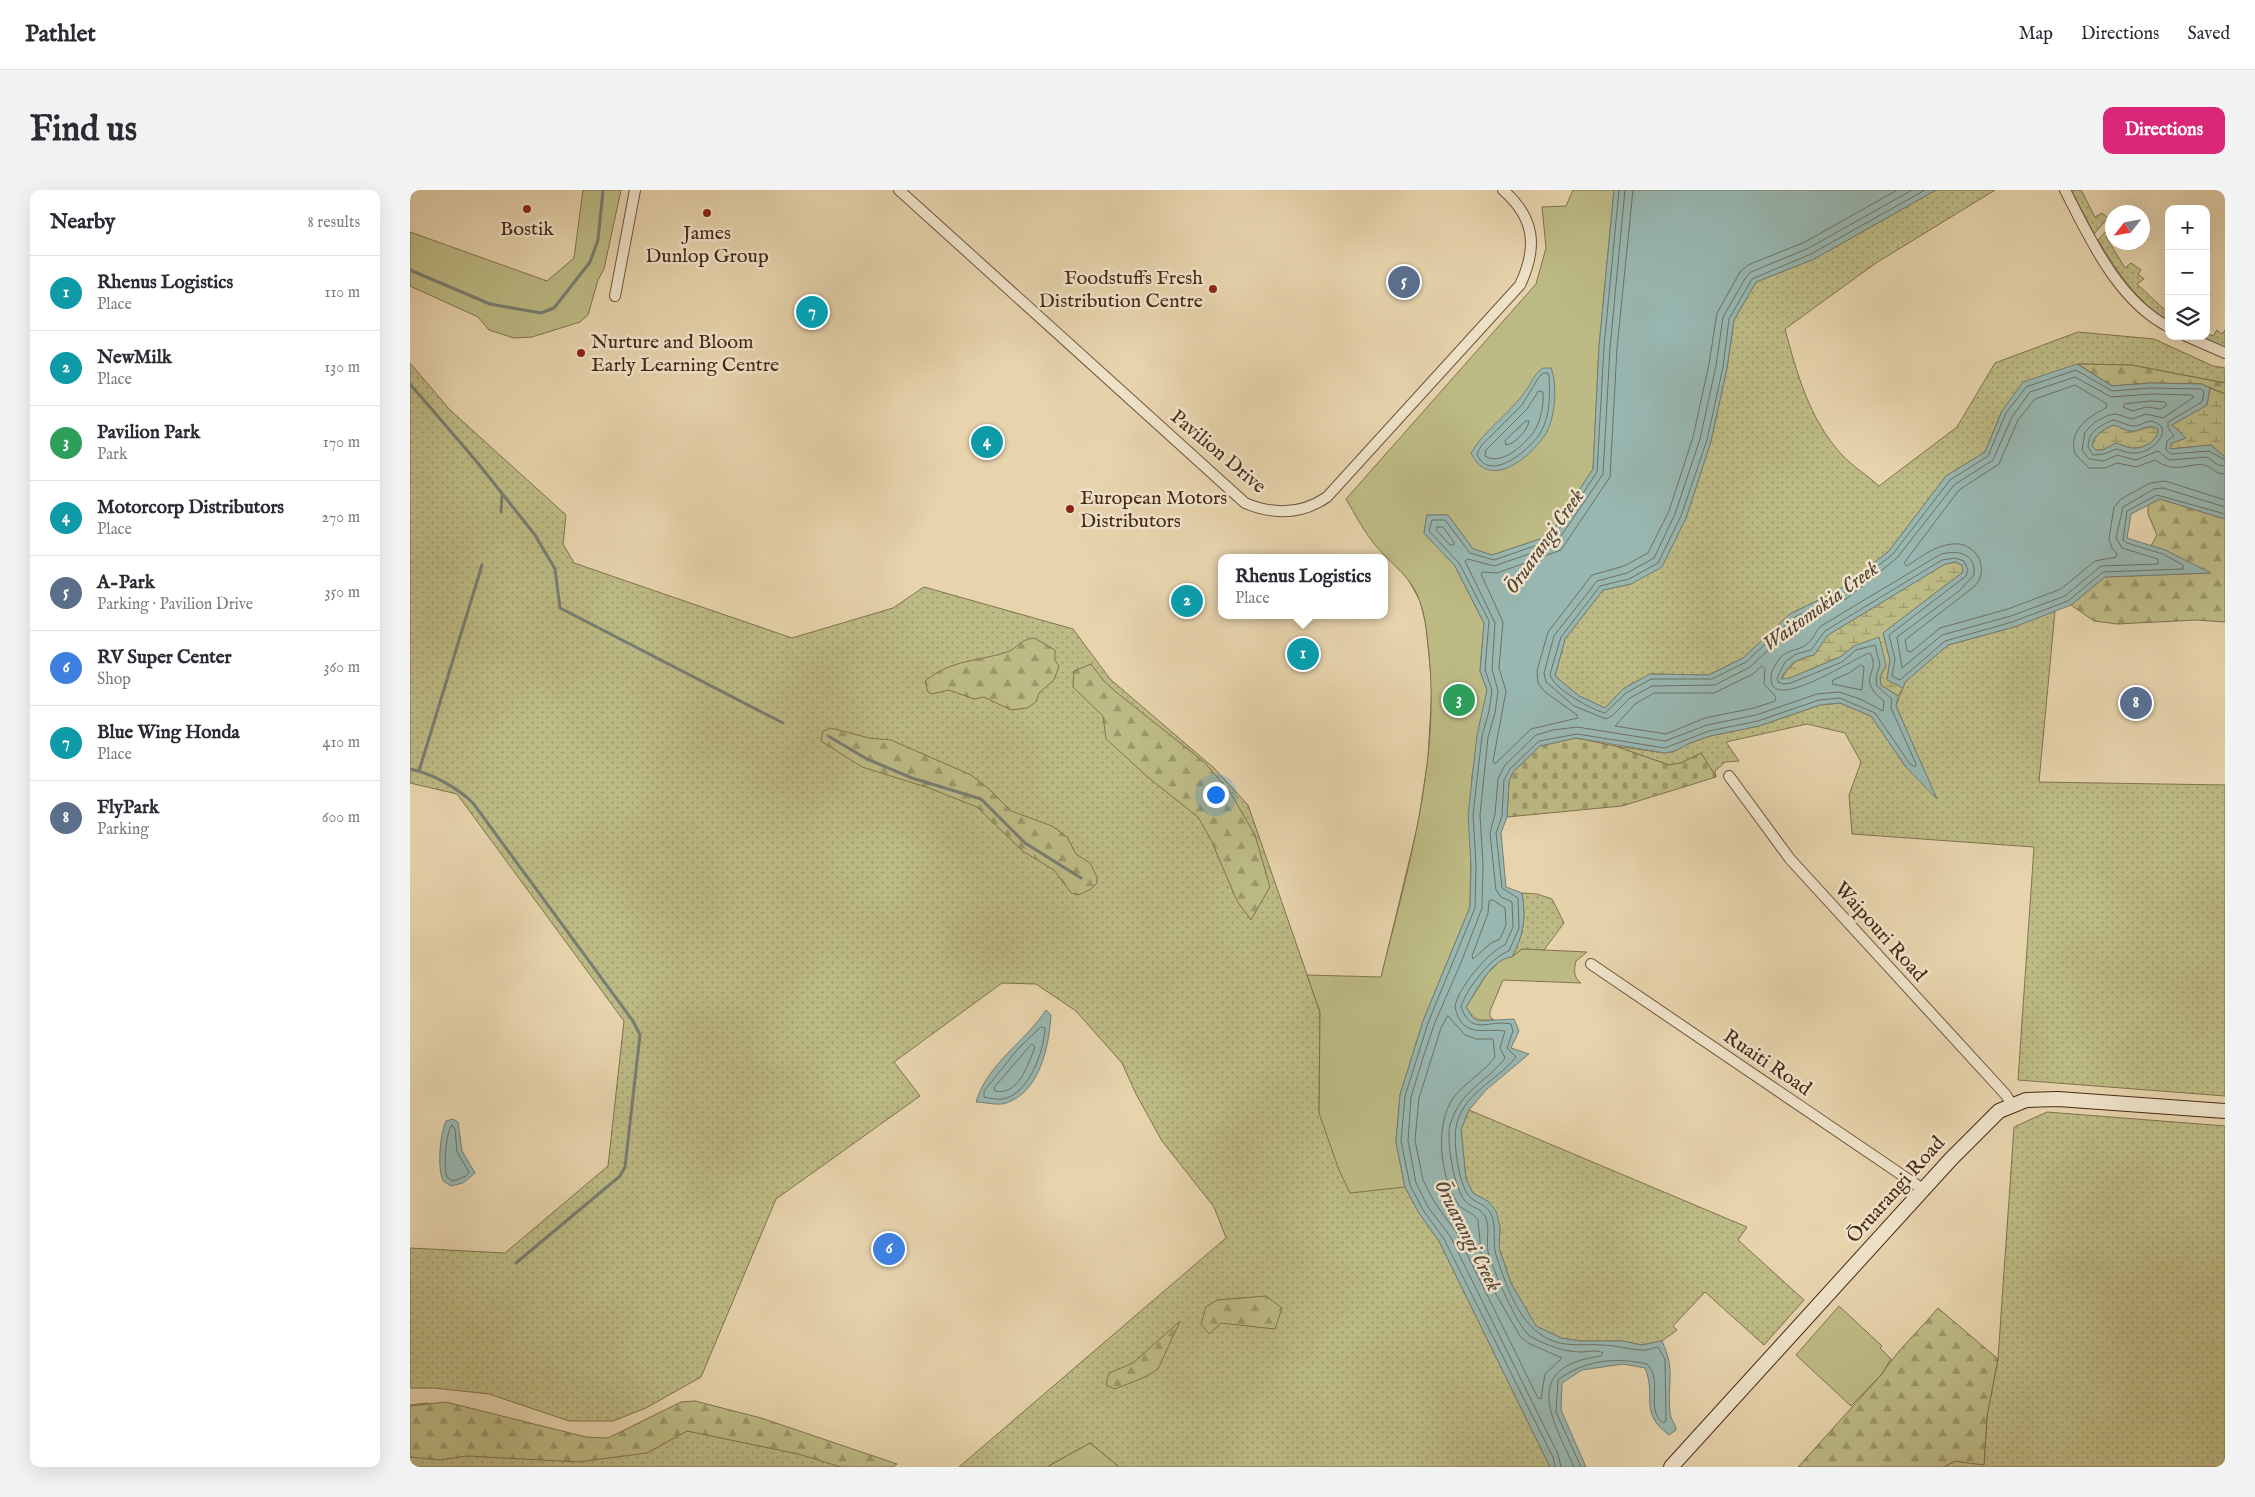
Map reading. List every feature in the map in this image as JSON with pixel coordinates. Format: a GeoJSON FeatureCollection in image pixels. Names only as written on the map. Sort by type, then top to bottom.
{"type":"FeatureCollection","features":[{"type":"Feature","properties":{"kind":"street"},"geometry":{"type":"LineString","coordinates":[[615,296],[635,190]]}},
{"type":"Feature","properties":{"kind":"street","name":"Pavilion Drive"},"geometry":{"type":"LineString","coordinates":[[899,190],[1246,503],[1274,512],[1305,509],[1327,497],[1520,285],[1528,268],[1532,241],[1525,215],[1504,190]]}},
{"type":"Feature","properties":{"kind":"street"},"geometry":{"type":"LineString","coordinates":[[2065,190],[2093,245],[2115,276],[2132,298],[2165,325]]}},
{"type":"Feature","properties":{"kind":"street"},"geometry":{"type":"LineString","coordinates":[[2195,340],[2225,353]]}},
{"type":"Feature","properties":{"kind":"street","name":"Waipouri Road"},"geometry":{"type":"LineString","coordinates":[[1729,776],[1790,859],[2006,1095],[2012,1105]]}},
{"type":"Feature","properties":{"kind":"street","name":"Ruaiti Road"},"geometry":{"type":"LineString","coordinates":[[1591,964],[1924,1190]]}},
{"type":"Feature","properties":{"kind":"street","name":"Ōruarangi Road"},"geometry":{"type":"LineString","coordinates":[[1672,1467],[1986,1122],[1998,1112],[2026,1100],[2058,1099],[2225,1111]]}},
{"type":"Feature","properties":{"kind":"green space"},"geometry":{"type":"Polygon","coordinates":[[[583,190],[621,190],[604,269],[598,280],[588,315],[580,322],[532,337],[514,338],[489,330],[478,317],[410,286],[410,232],[547,281],[574,258],[583,190]]]}},
{"type":"Feature","properties":{"kind":"green space"},"geometry":{"type":"Polygon","coordinates":[[[1573,190],[1614,190],[1599,347],[1593,469],[1549,536],[1492,555],[1473,549],[1448,515],[1427,515],[1424,533],[1455,566],[1484,623],[1480,671],[1487,690],[1472,776],[1470,907],[1423,1021],[1400,1095],[1396,1142],[1405,1187],[1350,1193],[1339,1170],[1319,1113],[1320,1012],[1307,975],[1381,977],[1411,858],[1419,817],[1426,777],[1431,695],[1426,628],[1422,608],[1416,593],[1407,578],[1388,559],[1388,554],[1383,554],[1372,541],[1346,499],[1536,284],[1546,248],[1542,207],[1566,206],[1573,190]]]}},
{"type":"Feature","properties":{"kind":"green space"},"geometry":{"type":"Polygon","coordinates":[[[1614,190],[1484,623],[1480,671],[1396,1142],[1405,1187],[1419,1213],[1439,1241],[1550,1467],[1119,1467],[1090,1443],[1047,1467],[959,1467],[1226,1238],[1214,1207],[1162,1141],[1136,1094],[1122,1063],[1076,1011],[1036,984],[1002,983],[894,1062],[920,1096],[776,1199],[701,1377],[646,1408],[613,1421],[569,1421],[489,1394],[434,1388],[410,1388],[410,1248],[505,1253],[608,1166],[624,1021],[457,794],[410,783],[410,363],[450,410],[566,515],[563,544],[574,563],[792,638],[893,608],[924,587],[1073,629],[1110,679],[1214,768],[1248,805],[1320,1012],[1319,1113],[1381,978],[1418,824],[1428,759],[1432,686],[1426,625],[1420,601],[1407,577],[1614,190]]]}},
{"type":"Feature","properties":{"kind":"green space"},"geometry":{"type":"Polygon","coordinates":[[[1936,190],[1995,190],[1876,263],[1785,329],[1805,395],[1820,426],[1841,454],[1879,486],[1957,427],[1995,363],[2078,332],[2154,339],[2213,366],[2225,368],[2225,383],[2131,365],[2078,364],[2002,411],[1985,452],[1946,476],[1889,551],[1839,590],[1790,614],[1743,658],[1709,675],[1650,674],[1623,689],[1605,708],[1579,696],[1555,676],[1565,639],[1603,590],[1631,584],[1686,518],[1711,441],[1727,368],[1734,320],[1756,282],[1814,259],[1936,190]]]}},
{"type":"Feature","properties":{"kind":"green space"},"geometry":{"type":"Polygon","coordinates":[[[2071,190],[2081,190],[2095,217],[2102,213],[2105,216],[2105,221],[2094,234],[2071,190]]]}},
{"type":"Feature","properties":{"kind":"green space"},"geometry":{"type":"Polygon","coordinates":[[[2105,232],[2105,250],[2114,250],[2125,268],[2131,263],[2141,270],[2138,274],[2144,279],[2137,284],[2165,310],[2165,321],[2138,296],[2121,275],[2098,240],[2105,232]]]}},
{"type":"Feature","properties":{"kind":"green space"},"geometry":{"type":"Polygon","coordinates":[[[2217,330],[2222,334],[2225,330],[2225,349],[2202,340],[2210,340],[2210,335],[2213,336],[2217,330]]]}},
{"type":"Feature","properties":{"kind":"green space"},"geometry":{"type":"Polygon","coordinates":[[[2078,364],[2131,365],[2225,383],[2225,394],[2202,384],[2150,383],[2112,386],[2078,364]]]}},
{"type":"Feature","properties":{"kind":"green space"},"geometry":{"type":"Polygon","coordinates":[[[2210,388],[2225,394],[2225,457],[2211,445],[2170,449],[2172,443],[2186,438],[2172,425],[2207,405],[2210,388]]]}},
{"type":"Feature","properties":{"kind":"green space"},"geometry":{"type":"Polygon","coordinates":[[[2113,425],[2129,431],[2154,427],[2158,429],[2158,433],[2151,442],[2140,448],[2131,448],[2116,443],[2103,450],[2096,450],[2092,447],[2097,436],[2113,425]]]}},
{"type":"Feature","properties":{"kind":"green space"},"geometry":{"type":"Polygon","coordinates":[[[2160,499],[2225,519],[2225,622],[2196,620],[2117,624],[2094,621],[2071,605],[2105,577],[2209,573],[2165,550],[2151,546],[2157,535],[2148,514],[2148,505],[2160,499]]]}},
{"type":"Feature","properties":{"kind":"green space"},"geometry":{"type":"Polygon","coordinates":[[[1955,562],[1962,565],[1963,572],[1883,633],[1890,660],[1887,679],[1903,688],[1898,696],[1881,685],[1880,677],[1886,665],[1854,646],[1840,657],[1781,680],[1794,663],[1814,655],[1828,635],[1945,564],[1955,562]]]}},
{"type":"Feature","properties":{"kind":"green space"},"geometry":{"type":"Polygon","coordinates":[[[2055,611],[2039,782],[2225,785],[2225,1096],[2018,1080],[2034,847],[1852,834],[1849,795],[1861,762],[1845,733],[1807,724],[1726,742],[1739,761],[1725,762],[1715,771],[1716,777],[1701,753],[1681,763],[1669,765],[1615,746],[1665,753],[1675,751],[1710,736],[1759,726],[1820,705],[1840,703],[1871,716],[1906,767],[1936,797],[1896,706],[1905,682],[1948,645],[2014,627],[2055,611]]]}},
{"type":"Feature","properties":{"kind":"green space"},"geometry":{"type":"Polygon","coordinates":[[[1034,638],[1055,650],[1055,660],[1059,666],[1054,680],[1039,693],[1036,702],[1027,708],[1011,710],[984,697],[974,699],[949,690],[932,694],[928,692],[925,681],[935,674],[955,665],[1007,652],[1025,640],[1034,638]]]}},
{"type":"Feature","properties":{"kind":"green space"},"geometry":{"type":"Polygon","coordinates":[[[1091,664],[1104,681],[1116,692],[1204,762],[1230,792],[1255,835],[1270,887],[1251,920],[1237,901],[1211,840],[1198,817],[1150,779],[1106,739],[1103,716],[1073,687],[1074,671],[1091,664]]]}},
{"type":"Feature","properties":{"kind":"green space"},"geometry":{"type":"Polygon","coordinates":[[[831,728],[869,738],[891,740],[971,775],[989,789],[1011,811],[1052,826],[1067,837],[1076,854],[1090,863],[1097,877],[1097,883],[1091,889],[1078,895],[1071,893],[1054,870],[1024,852],[977,807],[929,788],[862,767],[821,741],[823,731],[831,728]]]}},
{"type":"Feature","properties":{"kind":"green space"},"geometry":{"type":"Polygon","coordinates":[[[1576,738],[1615,746],[1669,765],[1681,763],[1701,753],[1716,777],[1622,806],[1507,817],[1509,781],[1513,772],[1540,746],[1576,738]]]}},
{"type":"Feature","properties":{"kind":"green space"},"geometry":{"type":"Polygon","coordinates":[[[1522,893],[1537,894],[1552,899],[1564,923],[1544,950],[1522,949],[1512,957],[1523,926],[1522,893]]]}},
{"type":"Feature","properties":{"kind":"green space"},"geometry":{"type":"Polygon","coordinates":[[[1522,949],[1587,952],[1575,964],[1575,976],[1581,983],[1503,980],[1490,1011],[1490,1017],[1494,1020],[1475,1018],[1466,1007],[1487,974],[1503,958],[1512,957],[1522,949]]]}},
{"type":"Feature","properties":{"kind":"green space"},"geometry":{"type":"Polygon","coordinates":[[[1469,1110],[1747,1227],[1738,1240],[1804,1300],[1764,1345],[1705,1292],[1673,1326],[1677,1330],[1662,1341],[1641,1345],[1623,1341],[1580,1341],[1561,1338],[1536,1326],[1511,1283],[1499,1248],[1500,1227],[1489,1202],[1473,1193],[1466,1179],[1461,1129],[1469,1110]]]}},
{"type":"Feature","properties":{"kind":"green space"},"geometry":{"type":"Polygon","coordinates":[[[2047,1112],[2225,1126],[2225,1467],[1944,1467],[1955,1461],[1984,1465],[1987,1416],[1998,1359],[2014,1127],[2047,1112]]]}},
{"type":"Feature","properties":{"kind":"green space"},"geometry":{"type":"Polygon","coordinates":[[[1266,1296],[1282,1308],[1275,1329],[1221,1323],[1209,1334],[1201,1324],[1206,1307],[1217,1300],[1266,1296]]]}},
{"type":"Feature","properties":{"kind":"green space"},"geometry":{"type":"Polygon","coordinates":[[[1839,1306],[1882,1346],[1880,1348],[1891,1359],[1882,1374],[1851,1406],[1796,1355],[1839,1306]]]}},
{"type":"Feature","properties":{"kind":"green space"},"geometry":{"type":"Polygon","coordinates":[[[1938,1308],[1998,1359],[1987,1416],[1984,1465],[1955,1461],[1944,1467],[1798,1467],[1882,1374],[1902,1348],[1938,1308]]]}},
{"type":"Feature","properties":{"kind":"green space"},"geometry":{"type":"Polygon","coordinates":[[[1180,1321],[1158,1369],[1145,1377],[1115,1389],[1106,1385],[1109,1373],[1133,1363],[1180,1321]]]}},
{"type":"Feature","properties":{"kind":"green space"},"geometry":{"type":"Polygon","coordinates":[[[695,1401],[761,1418],[897,1464],[893,1467],[841,1467],[798,1454],[687,1431],[647,1453],[578,1462],[467,1456],[440,1460],[410,1457],[410,1406],[446,1402],[586,1437],[608,1438],[681,1402],[695,1401]]]}},
{"type":"Feature","properties":{"kind":"green space"},"geometry":{"type":"Polygon","coordinates":[[[427,1403],[601,1446],[650,1424],[886,1467],[410,1467],[410,1405],[427,1403]]]}},
{"type":"Feature","properties":{"kind":"green space"},"geometry":{"type":"Polygon","coordinates":[[[1090,1443],[1119,1467],[1047,1467],[1090,1443]]]}},
{"type":"Feature","properties":{"kind":"water","name":"Waitomokia Creek"},"geometry":{"type":"Polygon","coordinates":[[[1614,190],[1936,190],[1814,259],[1756,282],[1734,320],[1727,368],[1711,441],[1686,518],[1662,567],[1631,584],[1603,590],[1565,639],[1555,676],[1579,696],[1605,708],[1623,689],[1650,674],[1709,675],[1743,658],[1790,614],[1839,590],[1889,551],[1946,476],[1985,452],[2002,411],[2023,382],[2077,364],[2112,386],[2150,383],[2202,384],[2210,388],[2207,405],[2172,425],[2186,438],[2172,443],[2170,449],[2211,445],[2225,457],[2225,519],[2160,499],[2131,514],[2127,538],[2165,550],[2211,573],[2105,577],[2071,605],[2014,627],[1948,645],[1905,682],[1903,688],[1887,680],[1890,660],[1883,633],[1963,572],[1962,565],[1955,562],[1945,564],[1828,635],[1814,655],[1798,660],[1790,665],[1781,679],[1790,678],[1840,657],[1854,646],[1879,637],[1886,665],[1880,677],[1881,685],[1898,696],[1896,706],[1937,799],[1906,767],[1871,716],[1840,703],[1820,705],[1759,726],[1710,736],[1675,751],[1665,753],[1576,738],[1540,746],[1513,772],[1509,781],[1507,817],[1501,833],[1506,887],[1522,893],[1523,926],[1512,957],[1504,959],[1491,969],[1466,1007],[1473,1018],[1478,1021],[1514,1019],[1519,1031],[1511,1048],[1529,1054],[1486,1090],[1469,1110],[1461,1129],[1466,1179],[1473,1193],[1489,1202],[1496,1211],[1500,1227],[1499,1248],[1511,1283],[1536,1326],[1561,1338],[1580,1341],[1623,1341],[1641,1345],[1662,1341],[1669,1361],[1670,1415],[1676,1430],[1669,1435],[1654,1419],[1651,1411],[1648,1378],[1645,1368],[1623,1364],[1582,1370],[1562,1383],[1561,1410],[1586,1467],[1550,1467],[1439,1241],[1419,1213],[1405,1187],[1396,1142],[1400,1095],[1423,1021],[1470,907],[1471,865],[1468,815],[1477,735],[1487,690],[1480,671],[1484,623],[1455,566],[1424,533],[1427,515],[1448,515],[1473,549],[1492,555],[1549,536],[1593,469],[1599,347],[1614,190]],[[2113,425],[2097,435],[2092,446],[2096,450],[2103,450],[2116,443],[2131,448],[2140,448],[2151,442],[2158,433],[2158,429],[2154,427],[2133,431],[2113,425]]]}},
{"type":"Feature","properties":{"kind":"water"},"geometry":{"type":"Polygon","coordinates":[[[1543,368],[1551,368],[1555,393],[1551,421],[1545,435],[1519,461],[1509,467],[1488,470],[1479,464],[1471,453],[1483,436],[1521,398],[1536,375],[1543,368]]]}},
{"type":"Feature","properties":{"kind":"water"},"geometry":{"type":"Polygon","coordinates":[[[1046,1010],[1051,1015],[1045,1054],[1035,1078],[1027,1089],[1018,1097],[1003,1104],[976,1102],[981,1088],[998,1064],[1046,1010]]]}},
{"type":"Feature","properties":{"kind":"water"},"geometry":{"type":"Polygon","coordinates":[[[453,1119],[458,1122],[462,1151],[475,1173],[463,1183],[451,1186],[443,1181],[440,1160],[444,1127],[446,1121],[453,1119]]]}},
{"type":"Feature","properties":{"kind":"waterway","name":"Ōruarangi Creek"},"geometry":{"type":"LineString","coordinates":[[410,270],[490,304],[541,313],[554,308],[590,262],[598,240],[603,190]]}},
{"type":"Feature","properties":{"kind":"waterway"},"geometry":{"type":"LineString","coordinates":[[410,384],[477,462],[535,535],[555,569],[560,608],[783,723]]}},
{"type":"Feature","properties":{"kind":"waterway"},"geometry":{"type":"LineString","coordinates":[[501,512],[502,495]]}},
{"type":"Feature","properties":{"kind":"waterway"},"geometry":{"type":"LineString","coordinates":[[419,771],[482,565]]}},
{"type":"Feature","properties":{"kind":"waterway"},"geometry":{"type":"LineString","coordinates":[[828,736],[867,759],[912,778],[981,799],[1025,843],[1081,878]]}},
{"type":"Feature","properties":{"kind":"waterway"},"geometry":{"type":"LineString","coordinates":[[410,769],[444,782],[473,803],[633,1021],[640,1035],[625,1167],[620,1176],[516,1263]]}},
{"type":"Feature","properties":{"kind":"place","name":"Bostik"},"geometry":{"type":"Point","coordinates":[527,209]}},
{"type":"Feature","properties":{"kind":"place","name":"James Dunlop Group"},"geometry":{"type":"Point","coordinates":[707,213]}},
{"type":"Feature","properties":{"kind":"place","name":"A-Park"},"geometry":{"type":"Point","coordinates":[1404,282]}},
{"type":"Feature","properties":{"kind":"place","name":"Foodstuffs Fresh Distribution Centre"},"geometry":{"type":"Point","coordinates":[1213,289]}},
{"type":"Feature","properties":{"kind":"place","name":"Blue Wing Honda"},"geometry":{"type":"Point","coordinates":[812,312]}},
{"type":"Feature","properties":{"kind":"place","name":"Nurture and Bloom Early Learning Centre"},"geometry":{"type":"Point","coordinates":[581,353]}},
{"type":"Feature","properties":{"kind":"place","name":"Motorcorp Distributors"},"geometry":{"type":"Point","coordinates":[987,442]}},
{"type":"Feature","properties":{"kind":"place","name":"European Motors Distributors"},"geometry":{"type":"Point","coordinates":[1070,509]}},
{"type":"Feature","properties":{"kind":"place","name":"NewMilk"},"geometry":{"type":"Point","coordinates":[1187,601]}},
{"type":"Feature","properties":{"kind":"place","name":"Rhenus Logistics"},"geometry":{"type":"Point","coordinates":[1303,654]}},
{"type":"Feature","properties":{"kind":"place","name":"Pavilion Park"},"geometry":{"type":"Point","coordinates":[1459,700]}},
{"type":"Feature","properties":{"kind":"place","name":"FlyPark"},"geometry":{"type":"Point","coordinates":[2136,703]}},
{"type":"Feature","properties":{"kind":"place","name":"RV Super Center"},"geometry":{"type":"Point","coordinates":[889,1249]}}]}
